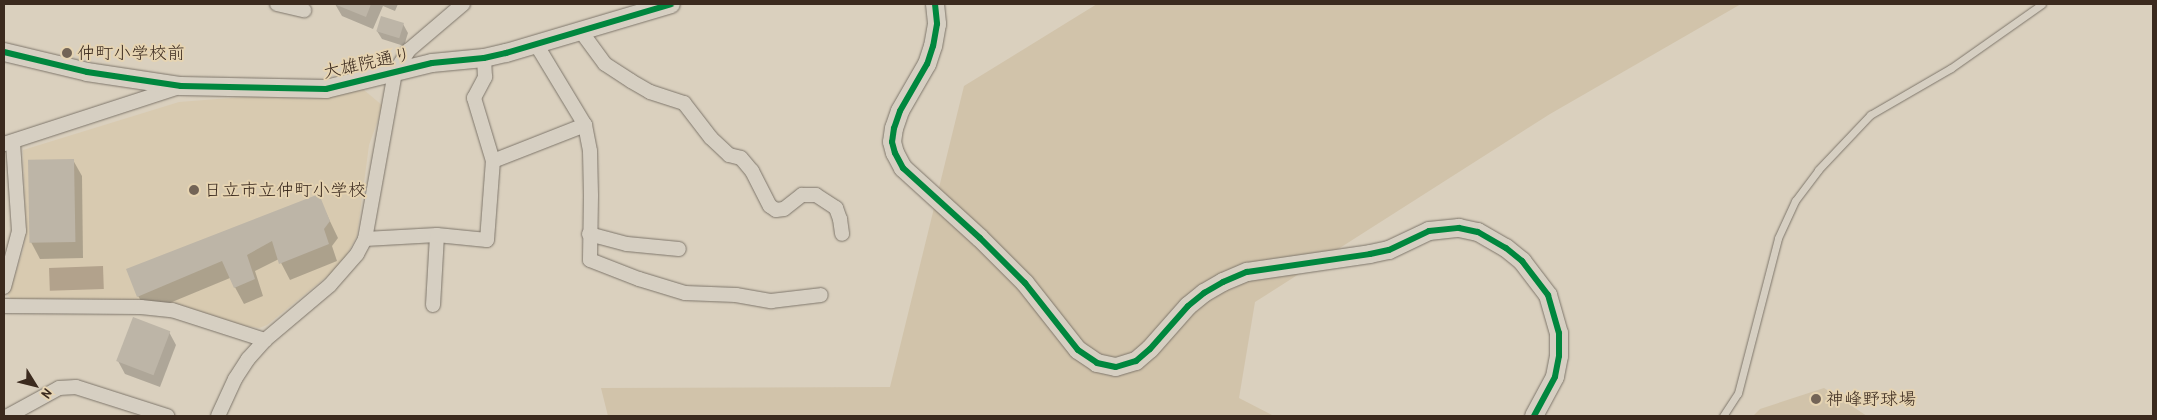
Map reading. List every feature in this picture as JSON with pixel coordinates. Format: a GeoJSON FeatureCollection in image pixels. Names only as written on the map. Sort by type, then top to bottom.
{"type":"FeatureCollection","features":[{"type":"Feature","properties":{"kind":"street"},"geometry":{"type":"LineString","coordinates":[[277,4],[304,10]]}},
{"type":"Feature","properties":{"kind":"street"},"geometry":{"type":"LineString","coordinates":[[218,416],[235,379],[248,359],[265,340],[330,285],[351,262],[365,239],[394,72],[409,50],[463,4]]}},
{"type":"Feature","properties":{"kind":"street","name":"大雄院通り"},"geometry":{"type":"LineString","coordinates":[[4,52],[88,72],[181,86],[326,89],[432,64],[484,58],[671,4]]}},
{"type":"Feature","properties":{"kind":"street"},"geometry":{"type":"LineString","coordinates":[[935,4],[937,24],[934,46],[928,64],[900,111],[894,128],[892,142],[895,153],[902,168],[980,238],[1024,283],[1078,350],[1097,363],[1116,367],[1136,360],[1150,349],[1188,306],[1204,293],[1223,282],[1247,272],[1370,254],[1389,250],[1430,231],[1459,228],[1478,232],[1506,248],[1522,261],[1548,295],[1560,333],[1559,356],[1555,377],[1534,416]]}},
{"type":"Feature","properties":{"kind":"street"},"geometry":{"type":"LineString","coordinates":[[580,30],[606,64],[650,92],[684,103],[711,138],[729,155],[741,158],[752,171],[770,206],[776,210],[784,209],[802,195],[816,195],[836,208],[842,234]]}},
{"type":"Feature","properties":{"kind":"street"},"geometry":{"type":"LineString","coordinates":[[536,44],[585,125],[590,151],[590,260],[639,279],[685,293],[736,295],[770,301],[821,295]]}},
{"type":"Feature","properties":{"kind":"street"},"geometry":{"type":"LineString","coordinates":[[365,239],[437,235],[487,240],[493,161],[474,98],[485,77],[484,58]]}},
{"type":"Feature","properties":{"kind":"street"},"geometry":{"type":"LineString","coordinates":[[4,287],[8,259],[19,231],[8,144],[181,86]]}},
{"type":"Feature","properties":{"kind":"street"},"geometry":{"type":"LineString","coordinates":[[493,161],[585,125]]}},
{"type":"Feature","properties":{"kind":"street"},"geometry":{"type":"LineString","coordinates":[[589,234],[627,244],[679,249]]}},
{"type":"Feature","properties":{"kind":"street"},"geometry":{"type":"LineString","coordinates":[[434,305],[437,235]]}},
{"type":"Feature","properties":{"kind":"street"},"geometry":{"type":"LineString","coordinates":[[4,306],[172,310],[265,340]]}},
{"type":"Feature","properties":{"kind":"street"},"geometry":{"type":"LineString","coordinates":[[8,416],[59,388],[76,387],[167,416]]}},
{"type":"Feature","properties":{"kind":"lane"},"geometry":{"type":"LineString","coordinates":[[1723,416],[1738,393],[1778,238],[1795,201],[1818,170],[1870,115],[1951,68],[2042,4]]}},
{"type":"Feature","properties":{"kind":"shaded area"},"geometry":{"type":"Polygon","coordinates":[[[1097,4],[1741,4],[1550,114],[1255,302],[1239,398],[1274,416],[608,416],[601,388],[890,387],[964,86],[1097,4]]]}},
{"type":"Feature","properties":{"kind":"shaded area","name":"日立市立仲町小学校"},"geometry":{"type":"Polygon","coordinates":[[[364,90],[383,106],[369,145],[357,236],[341,265],[267,325],[259,328],[237,325],[177,305],[14,302],[8,295],[23,251],[26,230],[23,150],[179,102],[257,96],[306,99],[364,90]]]}},
{"type":"Feature","properties":{"kind":"shaded area"},"geometry":{"type":"Polygon","coordinates":[[[103,266],[104,289],[50,291],[49,268],[103,266]]]}},
{"type":"Feature","properties":{"kind":"shaded area","name":"神峰野球場"},"geometry":{"type":"Polygon","coordinates":[[[1824,388],[1867,416],[1753,416],[1760,409],[1824,388]]]}},
{"type":"Feature","properties":{"kind":"building"},"geometry":{"type":"Polygon","coordinates":[[[334,4],[371,4],[366,17],[334,4]]]}},
{"type":"Feature","properties":{"kind":"building"},"geometry":{"type":"Polygon","coordinates":[[[381,16],[404,23],[399,38],[376,31],[381,16]]]}},
{"type":"Feature","properties":{"kind":"building"},"geometry":{"type":"Polygon","coordinates":[[[74,159],[75,242],[29,243],[28,160],[74,159]]]}},
{"type":"Feature","properties":{"kind":"building"},"geometry":{"type":"Polygon","coordinates":[[[319,194],[330,221],[324,229],[329,244],[279,264],[272,241],[247,255],[255,279],[234,288],[222,261],[137,297],[126,269],[319,194]]]}},
{"type":"Feature","properties":{"kind":"building"},"geometry":{"type":"Polygon","coordinates":[[[133,317],[170,331],[153,375],[116,361],[133,317]]]}},
{"type":"Feature","properties":{"kind":"cycle path"},"geometry":{"type":"LineString","coordinates":[[4,52],[87,72],[181,86],[326,89],[432,63],[484,58],[506,53],[671,4]]}},
{"type":"Feature","properties":{"kind":"cycle path"},"geometry":{"type":"LineString","coordinates":[[935,4],[937,24],[933,46],[927,64],[900,111],[894,128],[892,142],[895,153],[903,168],[980,238],[1025,283],[1078,350],[1097,363],[1116,367],[1136,361],[1150,349],[1188,306],[1204,293],[1223,282],[1247,272],[1370,254],[1389,250],[1429,231],[1459,228],[1478,232],[1506,248],[1522,261],[1548,295],[1559,333],[1559,356],[1555,377],[1534,416]]}},
{"type":"Feature","properties":{"kind":"place","name":"仲町小学校前"},"geometry":{"type":"Point","coordinates":[67,53]}},
{"type":"Feature","properties":{"kind":"place","name":"日立市立仲町小学校"},"geometry":{"type":"Point","coordinates":[194,190]}},
{"type":"Feature","properties":{"kind":"place","name":"神峰野球場"},"geometry":{"type":"Point","coordinates":[1816,399]}}]}
